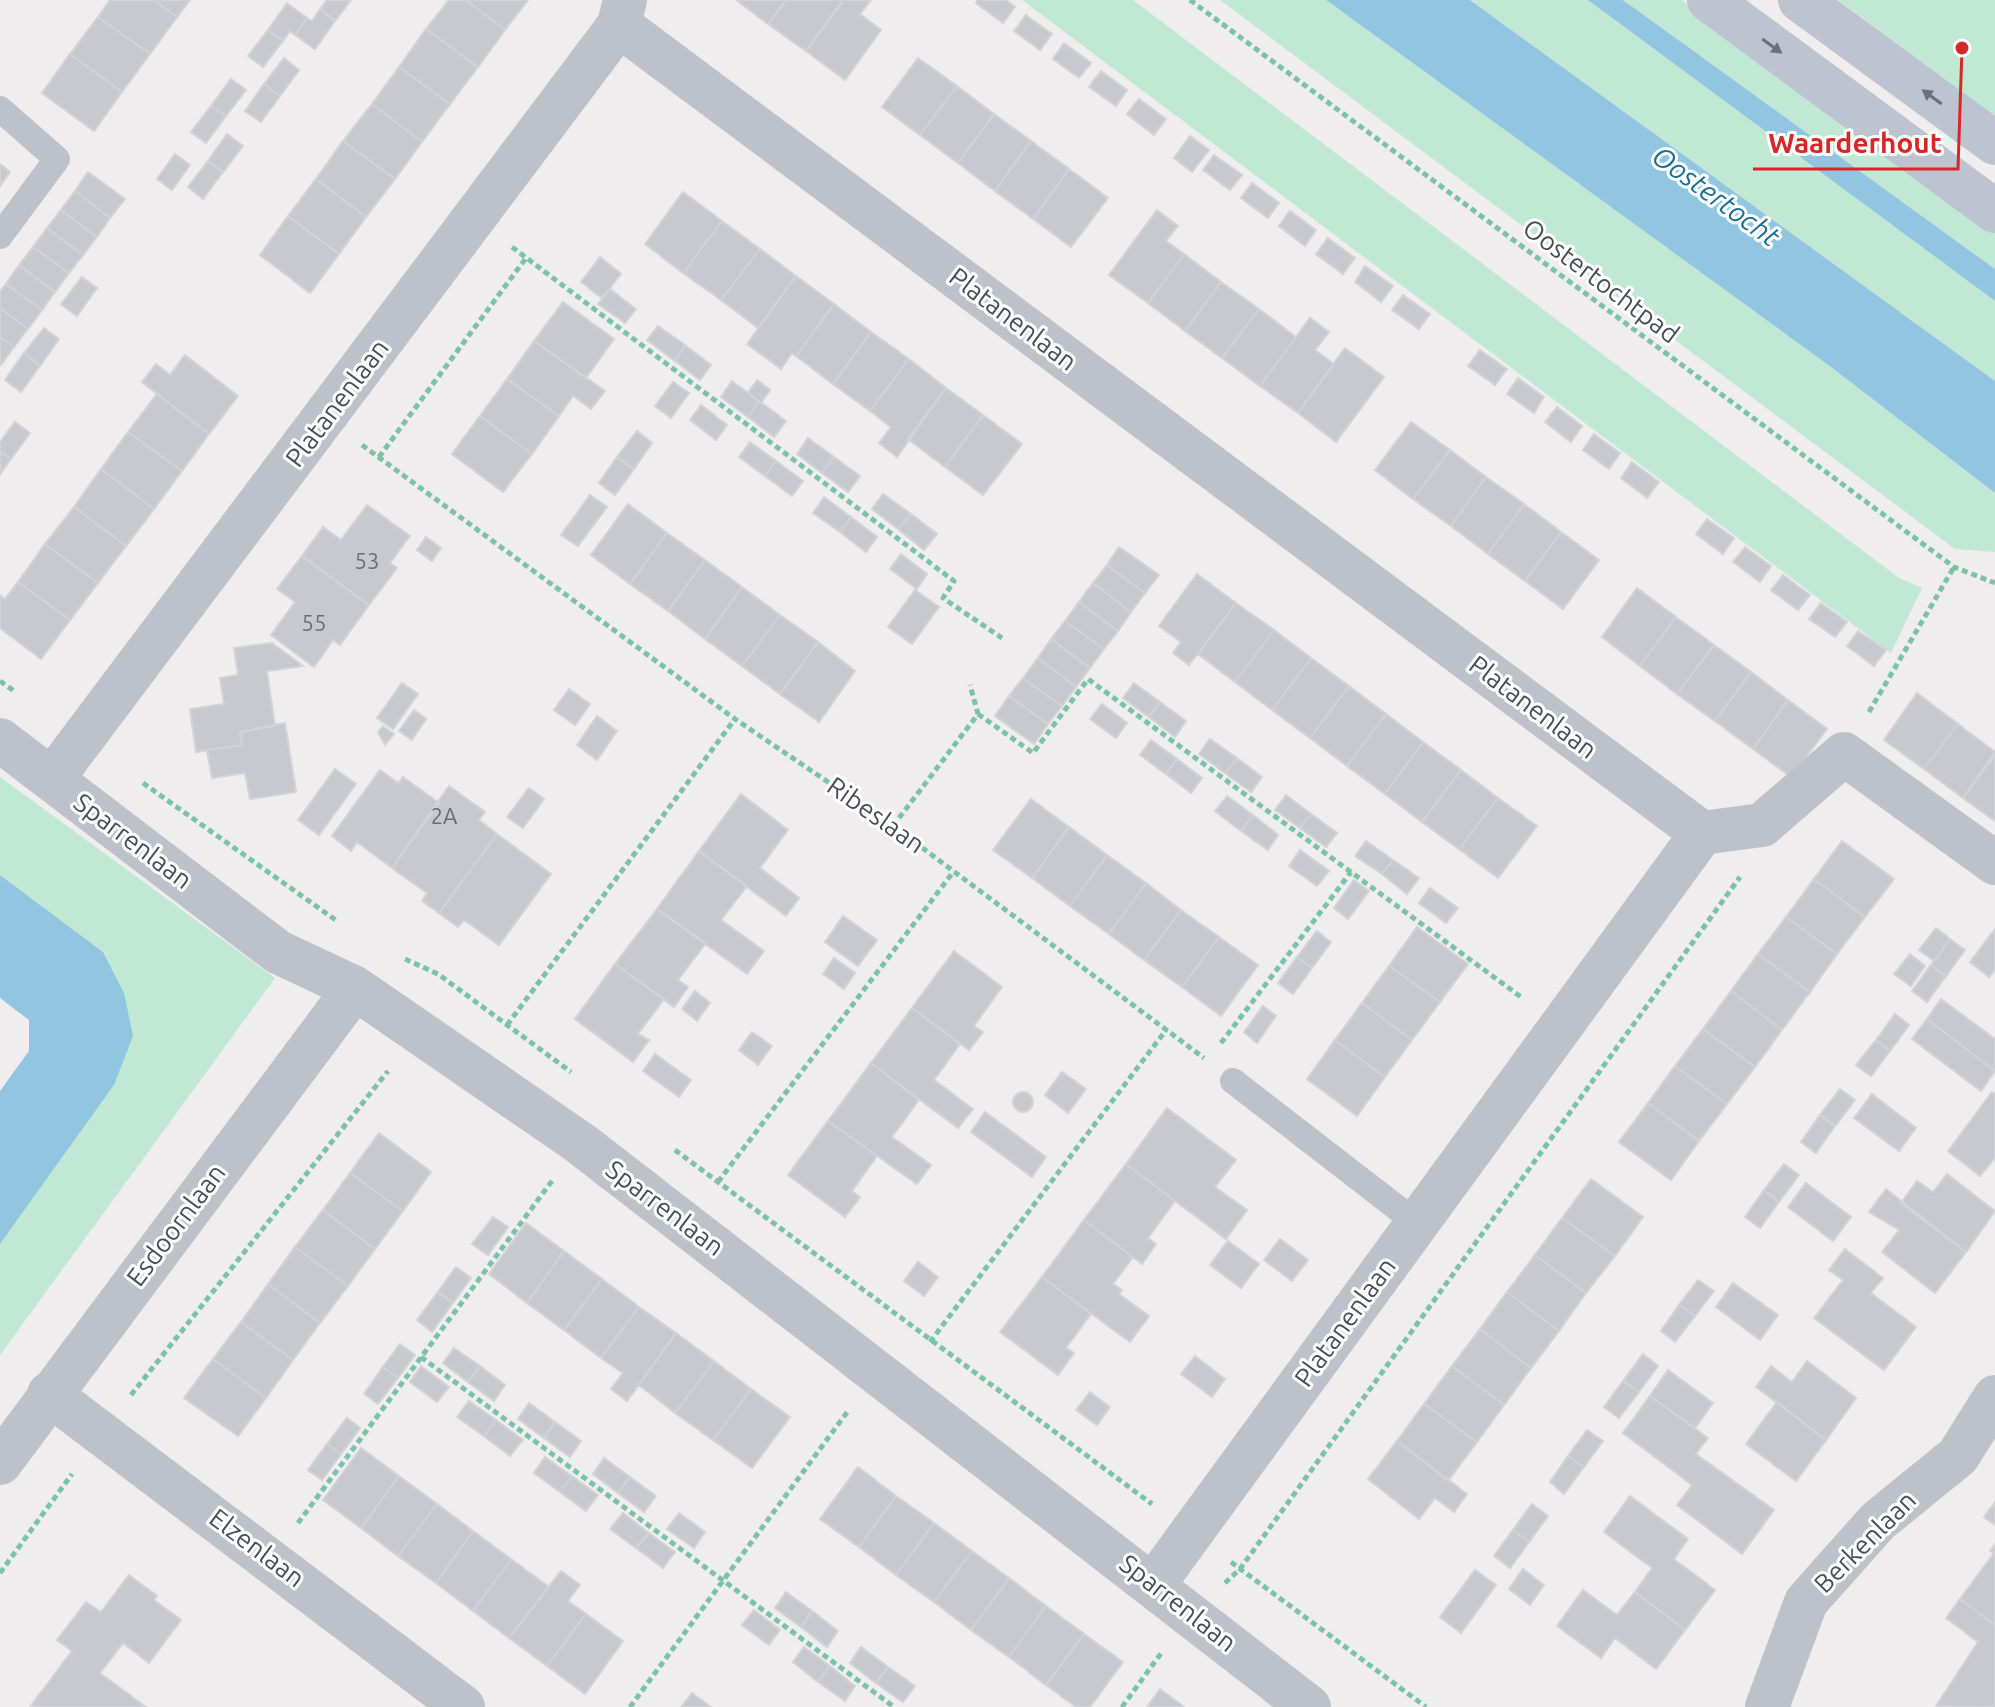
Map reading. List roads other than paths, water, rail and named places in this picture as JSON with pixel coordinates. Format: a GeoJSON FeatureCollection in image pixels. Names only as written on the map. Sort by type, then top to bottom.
{"type":"FeatureCollection","features":[{"type":"Feature","properties":{"kind":"main road"},"geometry":{"type":"LineString","coordinates":[[1709,0],[1995,211]]}},
{"type":"Feature","properties":{"kind":"main road"},"geometry":{"type":"LineString","coordinates":[[1800,0],[1995,143]]}},
{"type":"Feature","properties":{"kind":"street","name":"Platanenlaan"},"geometry":{"type":"LineString","coordinates":[[52,779],[475,218],[622,13],[1702,833],[1154,1584]]}},
{"type":"Feature","properties":{"kind":"street","name":"Sparrenlaan"},"geometry":{"type":"LineString","coordinates":[[0,740],[278,952],[355,988],[580,1143],[1154,1584],[1309,1707]]}},
{"type":"Feature","properties":{"kind":"street"},"geometry":{"type":"LineString","coordinates":[[1702,833],[1762,825],[1844,754],[1995,863]]}},
{"type":"Feature","properties":{"kind":"street","name":"Esdoornlaan"},"geometry":{"type":"LineString","coordinates":[[0,1463],[355,988]]}},
{"type":"Feature","properties":{"kind":"street","name":"Elzenlaan"},"geometry":{"type":"LineString","coordinates":[[49,1394],[103,1431],[463,1707]]}},
{"type":"Feature","properties":{"kind":"street","name":"Berkenlaan"},"geometry":{"type":"LineString","coordinates":[[1767,1707],[1806,1602],[1878,1521],[1958,1456],[1995,1397]]}},
{"type":"Feature","properties":{"kind":"lane"},"geometry":{"type":"LineString","coordinates":[[0,109],[57,159],[0,236]]}},
{"type":"Feature","properties":{"kind":"lane"},"geometry":{"type":"LineString","coordinates":[[1233,1081],[1418,1224]]}},
{"type":"Feature","properties":{"kind":"water","name":"Oostertocht"},"geometry":{"type":"Polygon","coordinates":[[[1326,0],[1470,0],[1995,381],[1995,493],[1827,364],[1326,0]]]}},
{"type":"Feature","properties":{"kind":"water"},"geometry":{"type":"Polygon","coordinates":[[[1588,0],[1623,0],[1995,269],[1995,301],[1588,0]]]}},
{"type":"Feature","properties":{"kind":"water"},"geometry":{"type":"Polygon","coordinates":[[[0,875],[103,952],[124,993],[133,1036],[114,1085],[0,1244],[0,1091],[29,1051],[29,1020],[0,998],[0,875]]]}},
{"type":"Feature","properties":{"kind":"place","name":"Waarderhout"},"geometry":{"type":"Point","coordinates":[1962,48]}}]}
